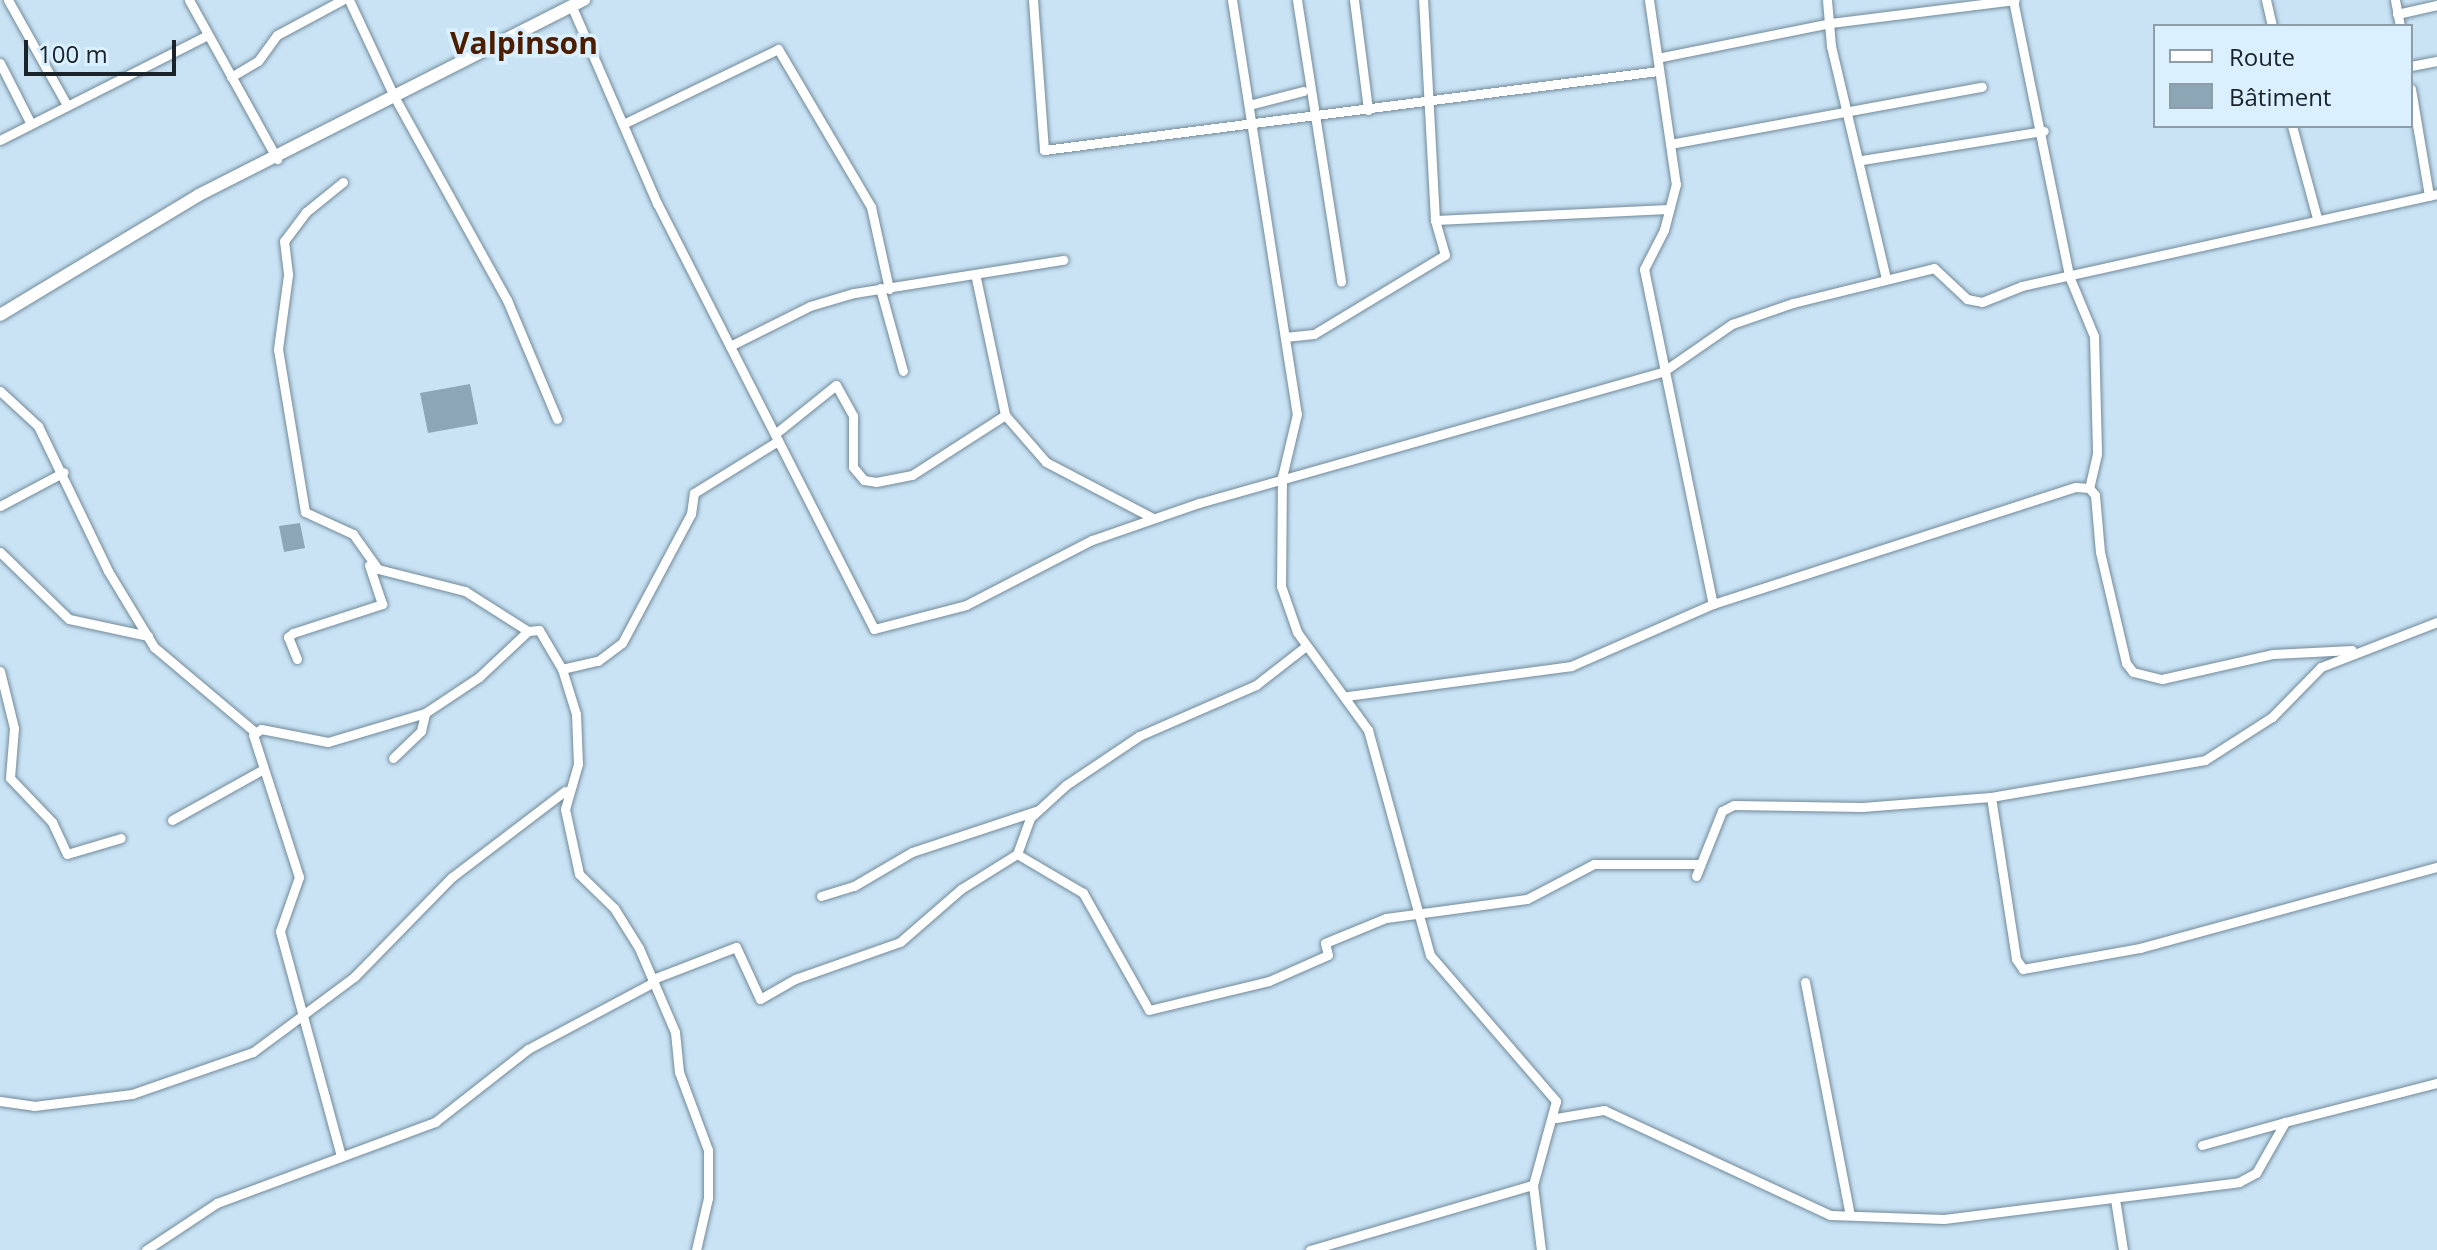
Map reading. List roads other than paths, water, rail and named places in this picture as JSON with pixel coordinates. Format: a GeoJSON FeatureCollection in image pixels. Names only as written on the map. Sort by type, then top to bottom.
{"type":"FeatureCollection","features":[{"type":"Feature","properties":{"kind":"main road"},"geometry":{"type":"LineString","coordinates":[[0,315],[199,195],[277,159],[578,3]]}},
{"type":"Feature","properties":{"kind":"street"},"geometry":{"type":"LineString","coordinates":[[8,0],[67,105]]}},
{"type":"Feature","properties":{"kind":"street"},"geometry":{"type":"LineString","coordinates":[[189,0],[206,36],[277,159]]}},
{"type":"Feature","properties":{"kind":"street"},"geometry":{"type":"LineString","coordinates":[[231,77],[258,61],[277,35],[342,0]]}},
{"type":"Feature","properties":{"kind":"street"},"geometry":{"type":"LineString","coordinates":[[349,0],[395,98],[507,300],[557,419]]}},
{"type":"Feature","properties":{"kind":"street"},"geometry":{"type":"LineString","coordinates":[[1033,0],[1044,150],[1251,123],[1425,105],[1658,71]]}},
{"type":"Feature","properties":{"kind":"street"},"geometry":{"type":"LineString","coordinates":[[1232,0],[1297,414],[1282,477],[1281,586],[1306,646],[1347,696],[1381,766],[1416,913],[1436,964],[1539,1074],[1556,1101],[1556,1118],[1533,1185],[1541,1250]]}},
{"type":"Feature","properties":{"kind":"street"},"geometry":{"type":"LineString","coordinates":[[1297,0],[1341,282]]}},
{"type":"Feature","properties":{"kind":"street"},"geometry":{"type":"LineString","coordinates":[[1354,0],[1368,110]]}},
{"type":"Feature","properties":{"kind":"street"},"geometry":{"type":"LineString","coordinates":[[1285,337],[1314,334],[1437,264],[1445,255],[1435,220],[1425,105],[1423,0]]}},
{"type":"Feature","properties":{"kind":"street"},"geometry":{"type":"LineString","coordinates":[[1649,0],[1662,57],[1658,71],[1676,184],[1644,269],[1713,604]]}},
{"type":"Feature","properties":{"kind":"street"},"geometry":{"type":"LineString","coordinates":[[1827,0],[1831,46],[1850,109],[1886,278]]}},
{"type":"Feature","properties":{"kind":"street"},"geometry":{"type":"LineString","coordinates":[[1662,57],[1831,23],[2014,0],[2044,131],[2069,276],[2094,336],[2097,454],[2089,488],[2126,663],[2133,672],[2162,679],[2273,654],[2352,650]]}},
{"type":"Feature","properties":{"kind":"street"},"geometry":{"type":"LineString","coordinates":[[2266,0],[2272,24]]}},
{"type":"Feature","properties":{"kind":"street"},"geometry":{"type":"LineString","coordinates":[[2395,0],[2400,24]]}},
{"type":"Feature","properties":{"kind":"street"},"geometry":{"type":"LineString","coordinates":[[578,3],[623,124],[730,346],[874,629],[966,605],[1092,540],[1153,518],[1282,477],[1471,430],[1664,371],[1732,324],[1886,278],[1934,268],[1967,299],[1982,302],[2069,276],[2258,238],[2317,218],[2433,194],[2413,99]]}},
{"type":"Feature","properties":{"kind":"street"},"geometry":{"type":"LineString","coordinates":[[2397,14],[2437,5]]}},
{"type":"Feature","properties":{"kind":"street"},"geometry":{"type":"LineString","coordinates":[[0,140],[206,36]]}},
{"type":"Feature","properties":{"kind":"street"},"geometry":{"type":"LineString","coordinates":[[623,124],[778,49],[871,207],[884,288],[903,371]]}},
{"type":"Feature","properties":{"kind":"street"},"geometry":{"type":"LineString","coordinates":[[2413,66],[2437,61]]}},
{"type":"Feature","properties":{"kind":"street"},"geometry":{"type":"LineString","coordinates":[[0,63],[31,124]]}},
{"type":"Feature","properties":{"kind":"street"},"geometry":{"type":"LineString","coordinates":[[1670,144],[1982,87]]}},
{"type":"Feature","properties":{"kind":"street"},"geometry":{"type":"LineString","coordinates":[[1249,105],[1303,91]]}},
{"type":"Feature","properties":{"kind":"street"},"geometry":{"type":"LineString","coordinates":[[2293,128],[2317,218]]}},
{"type":"Feature","properties":{"kind":"street"},"geometry":{"type":"LineString","coordinates":[[1862,160],[2044,131]]}},
{"type":"Feature","properties":{"kind":"street"},"geometry":{"type":"LineString","coordinates":[[297,659],[288,637],[293,633],[382,604],[369,565],[353,534],[305,512],[278,349],[288,275],[284,241],[306,212],[343,182]]}},
{"type":"Feature","properties":{"kind":"street"},"geometry":{"type":"LineString","coordinates":[[1435,220],[1669,209]]}},
{"type":"Feature","properties":{"kind":"street"},"geometry":{"type":"LineString","coordinates":[[730,346],[810,306],[884,288],[976,278],[1063,260]]}},
{"type":"Feature","properties":{"kind":"street"},"geometry":{"type":"LineString","coordinates":[[976,278],[1005,415],[1046,462],[1153,518]]}},
{"type":"Feature","properties":{"kind":"street"},"geometry":{"type":"LineString","coordinates":[[562,669],[598,661],[622,643],[691,514],[694,493],[776,438],[836,385],[853,416],[853,467],[864,480],[876,482],[912,475],[1005,415]]}},
{"type":"Feature","properties":{"kind":"street"},"geometry":{"type":"LineString","coordinates":[[0,391],[29,413],[64,472],[108,571],[168,663],[255,732],[328,742],[425,713],[479,677],[528,631]]}},
{"type":"Feature","properties":{"kind":"street"},"geometry":{"type":"LineString","coordinates":[[0,506],[64,472]]}},
{"type":"Feature","properties":{"kind":"street"},"geometry":{"type":"LineString","coordinates":[[1347,696],[1571,666],[1713,604],[2089,488]]}},
{"type":"Feature","properties":{"kind":"street"},"geometry":{"type":"LineString","coordinates":[[0,552],[69,619],[148,636]]}},
{"type":"Feature","properties":{"kind":"street"},"geometry":{"type":"LineString","coordinates":[[0,1101],[25,1107],[132,1094],[253,1052],[354,977],[452,877],[565,791],[578,764],[576,714],[562,669],[542,632],[528,631],[465,591],[369,565]]}},
{"type":"Feature","properties":{"kind":"street"},"geometry":{"type":"LineString","coordinates":[[1696,876],[1722,811],[1734,805],[1862,807],[1991,797],[2205,760],[2272,717],[2321,667],[2352,650],[2437,622]]}},
{"type":"Feature","properties":{"kind":"street"},"geometry":{"type":"LineString","coordinates":[[821,896],[854,886],[912,852],[1036,811],[1126,744],[1256,685],[1306,646]]}},
{"type":"Feature","properties":{"kind":"street"},"geometry":{"type":"LineString","coordinates":[[0,671],[9,687],[14,728],[10,778],[52,822],[67,854],[121,838]]}},
{"type":"Feature","properties":{"kind":"street"},"geometry":{"type":"LineString","coordinates":[[393,758],[421,731],[425,713]]}},
{"type":"Feature","properties":{"kind":"street"},"geometry":{"type":"LineString","coordinates":[[255,732],[262,770],[299,877],[280,931],[306,1014],[341,1156]]}},
{"type":"Feature","properties":{"kind":"street"},"geometry":{"type":"LineString","coordinates":[[172,820],[262,770]]}},
{"type":"Feature","properties":{"kind":"street"},"geometry":{"type":"LineString","coordinates":[[565,791],[579,874],[616,911],[654,981],[708,1150],[708,1198],[696,1250]]}},
{"type":"Feature","properties":{"kind":"street"},"geometry":{"type":"LineString","coordinates":[[1991,797],[2016,959],[2023,969],[2140,948],[2437,867]]}},
{"type":"Feature","properties":{"kind":"street"},"geometry":{"type":"LineString","coordinates":[[146,1250],[217,1203],[435,1122],[528,1049],[654,981],[736,947],[760,999],[795,979],[900,942],[961,889],[1017,854],[1036,811]]}},
{"type":"Feature","properties":{"kind":"street"},"geometry":{"type":"LineString","coordinates":[[1017,854],[1083,893],[1149,1010],[1269,981],[1328,955],[1325,943],[1416,913],[1487,909],[1527,899],[1594,864],[1700,864]]}},
{"type":"Feature","properties":{"kind":"street"},"geometry":{"type":"LineString","coordinates":[[1805,982],[1850,1215]]}},
{"type":"Feature","properties":{"kind":"street"},"geometry":{"type":"LineString","coordinates":[[2202,1145],[2437,1083]]}},
{"type":"Feature","properties":{"kind":"street"},"geometry":{"type":"LineString","coordinates":[[1556,1118],[1604,1110],[1830,1215],[1944,1219],[2239,1182],[2256,1173],[2285,1122]]}},
{"type":"Feature","properties":{"kind":"street"},"geometry":{"type":"LineString","coordinates":[[1310,1250],[1533,1185]]}},
{"type":"Feature","properties":{"kind":"street"},"geometry":{"type":"LineString","coordinates":[[2115,1199],[2123,1250]]}},
{"type":"Feature","properties":{"kind":"district","name":"Valpinson"},"geometry":{"type":"Point","coordinates":[524,43]}}]}
